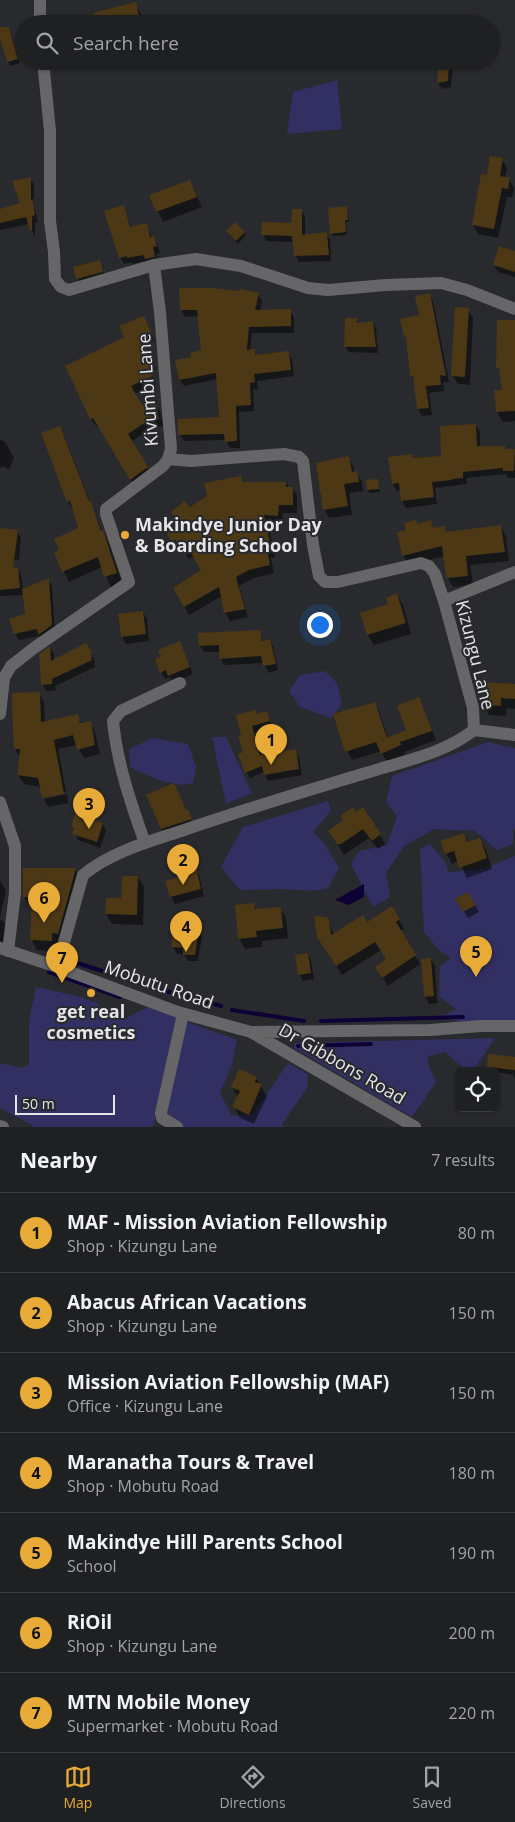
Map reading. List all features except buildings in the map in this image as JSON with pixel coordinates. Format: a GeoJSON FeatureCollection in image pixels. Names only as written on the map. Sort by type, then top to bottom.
{"type":"FeatureCollection","features":[{"type":"Feature","properties":{"kind":"street"},"geometry":{"type":"LineString","coordinates":[[40,0],[40,15]]}},
{"type":"Feature","properties":{"kind":"street"},"geometry":{"type":"LineString","coordinates":[[44,70],[50,131],[50,221],[55,279],[61,287],[69,290],[154,265],[196,260],[241,266],[308,288],[328,290],[441,283],[467,290],[515,309]]}},
{"type":"Feature","properties":{"kind":"street","name":"Kivumbi Lane"},"geometry":{"type":"LineString","coordinates":[[0,714],[4,678],[11,666],[129,582],[106,514],[106,508],[163,466],[172,449],[154,265]]}},
{"type":"Feature","properties":{"kind":"street","name":"Kizungu Lane"},"geometry":{"type":"LineString","coordinates":[[57,967],[83,875],[93,867],[145,843],[248,808],[427,754],[461,740],[474,730],[473,708],[444,601],[435,574],[429,566],[421,563],[338,582],[325,582],[320,576],[314,552],[303,461],[298,457],[284,454],[191,461],[168,459]]}},
{"type":"Feature","properties":{"kind":"street"},"geometry":{"type":"LineString","coordinates":[[444,601],[515,572]]}},
{"type":"Feature","properties":{"kind":"street"},"geometry":{"type":"LineString","coordinates":[[145,843],[115,741],[113,721],[121,711],[180,682]]}},
{"type":"Feature","properties":{"kind":"street"},"geometry":{"type":"LineString","coordinates":[[474,730],[515,735]]}},
{"type":"Feature","properties":{"kind":"street"},"geometry":{"type":"LineString","coordinates":[[0,802],[16,846],[15,893],[4,950]]}},
{"type":"Feature","properties":{"kind":"street","name":"Mobutu Road"},"geometry":{"type":"LineString","coordinates":[[4,950],[57,967],[183,1014],[251,1032]]}},
{"type":"Feature","properties":{"kind":"street"},"geometry":{"type":"LineString","coordinates":[[177,1127],[160,1123],[183,1014]]}},
{"type":"Feature","properties":{"kind":"street"},"geometry":{"type":"LineString","coordinates":[[251,1032],[430,1030],[481,1026],[515,1026]]}},
{"type":"Feature","properties":{"kind":"street","name":"Dr Gibbons Road"},"geometry":{"type":"LineString","coordinates":[[251,1032],[415,1127]]}},
{"type":"Feature","properties":{"kind":"shaded area"},"geometry":{"type":"Polygon","coordinates":[[[337,80],[342,129],[287,134],[293,92],[337,80]]]}},
{"type":"Feature","properties":{"kind":"shaded area"},"geometry":{"type":"Polygon","coordinates":[[[325,671],[337,683],[342,704],[331,718],[300,707],[289,691],[300,675],[325,671]]]}},
{"type":"Feature","properties":{"kind":"shaded area"},"geometry":{"type":"Polygon","coordinates":[[[212,737],[226,737],[252,793],[226,804],[212,737]]]}},
{"type":"Feature","properties":{"kind":"shaded area"},"geometry":{"type":"Polygon","coordinates":[[[153,738],[188,744],[196,767],[193,783],[169,783],[130,767],[129,749],[153,738]]]}},
{"type":"Feature","properties":{"kind":"shaded area"},"geometry":{"type":"Polygon","coordinates":[[[488,742],[515,748],[515,828],[513,831],[513,844],[497,850],[475,831],[434,829],[404,846],[386,873],[390,897],[373,907],[351,864],[359,851],[387,845],[397,816],[386,802],[392,776],[488,742]]]}},
{"type":"Feature","properties":{"kind":"shaded area"},"geometry":{"type":"Polygon","coordinates":[[[328,801],[331,811],[313,832],[324,843],[339,868],[328,888],[312,891],[281,889],[240,890],[221,867],[243,827],[328,801]]]}},
{"type":"Feature","properties":{"kind":"shaded area"},"geometry":{"type":"Polygon","coordinates":[[[430,844],[446,863],[448,872],[483,869],[515,856],[515,1024],[478,1029],[443,1016],[456,1009],[439,996],[440,966],[451,958],[439,950],[424,932],[420,849],[430,844]]]}},
{"type":"Feature","properties":{"kind":"shaded area"},"geometry":{"type":"Polygon","coordinates":[[[364,884],[364,897],[349,905],[335,900],[364,884]]]}},
{"type":"Feature","properties":{"kind":"shaded area"},"geometry":{"type":"Polygon","coordinates":[[[36,987],[77,996],[97,1003],[110,1016],[124,1019],[148,1007],[176,1017],[152,1127],[35,1127],[0,1108],[0,1063],[23,1068],[29,1064],[29,1020],[36,987]]]}},
{"type":"Feature","properties":{"kind":"shaded area"},"geometry":{"type":"Polygon","coordinates":[[[187,1022],[237,1040],[232,1065],[220,1093],[232,1116],[253,1114],[288,1063],[308,1074],[307,1088],[282,1124],[284,1127],[164,1127],[187,1022]]]}},
{"type":"Feature","properties":{"kind":"shaded area"},"geometry":{"type":"Polygon","coordinates":[[[495,1038],[476,1067],[462,1067],[445,1052],[428,1056],[428,1063],[436,1082],[412,1117],[294,1048],[295,1043],[495,1038]]]}},
{"type":"Feature","properties":{"kind":"waterway"},"geometry":{"type":"LineString","coordinates":[[71,961],[149,986]]}},
{"type":"Feature","properties":{"kind":"waterway"},"geometry":{"type":"LineString","coordinates":[[49,972],[120,997]]}},
{"type":"Feature","properties":{"kind":"waterway"},"geometry":{"type":"LineString","coordinates":[[162,990],[221,1006]]}},
{"type":"Feature","properties":{"kind":"waterway"},"geometry":{"type":"LineString","coordinates":[[232,1010],[304,1021]]}},
{"type":"Feature","properties":{"kind":"waterway"},"geometry":{"type":"LineString","coordinates":[[321,1021],[463,1017]]}},
{"type":"Feature","properties":{"kind":"waterway"},"geometry":{"type":"LineString","coordinates":[[298,1046],[371,1044]]}},
{"type":"Feature","properties":{"kind":"place","name":"Makindye Junior Day & Boarding School"},"geometry":{"type":"Point","coordinates":[125,535]}},
{"type":"Feature","properties":{"kind":"place","name":"MAF - Mission Aviation Fellowship"},"geometry":{"type":"Point","coordinates":[271,765]}},
{"type":"Feature","properties":{"kind":"place","name":"Mission Aviation Fellowship (MAF)"},"geometry":{"type":"Point","coordinates":[89,829]}},
{"type":"Feature","properties":{"kind":"place","name":"Abacus African Vacations"},"geometry":{"type":"Point","coordinates":[183,885]}},
{"type":"Feature","properties":{"kind":"place","name":"RiOil"},"geometry":{"type":"Point","coordinates":[44,923]}},
{"type":"Feature","properties":{"kind":"place","name":"Maranatha Tours & Travel"},"geometry":{"type":"Point","coordinates":[186,952]}},
{"type":"Feature","properties":{"kind":"place","name":"Makindye Hill Parents School"},"geometry":{"type":"Point","coordinates":[476,977]}},
{"type":"Feature","properties":{"kind":"place","name":"MTN Mobile Money"},"geometry":{"type":"Point","coordinates":[62,983]}},
{"type":"Feature","properties":{"kind":"place","name":"get real cosmetics"},"geometry":{"type":"Point","coordinates":[91,993]}}]}
